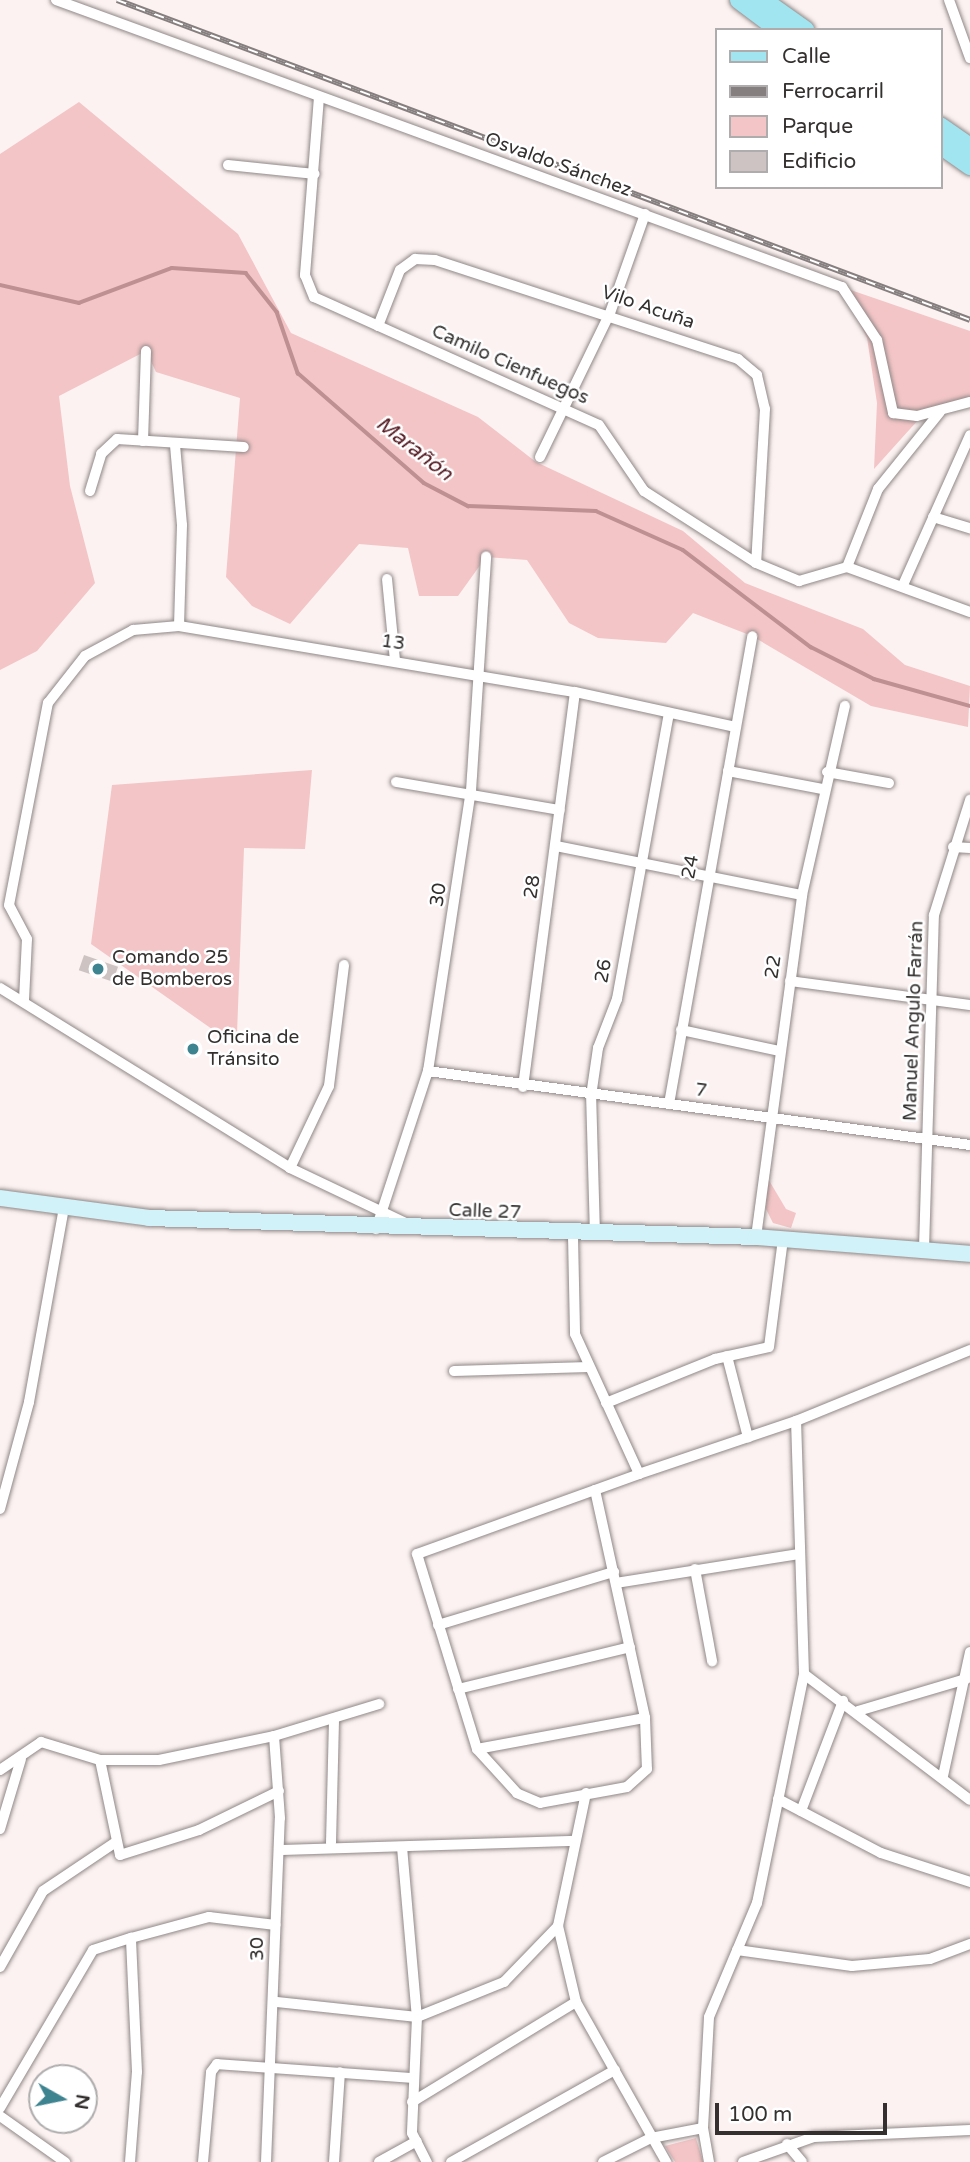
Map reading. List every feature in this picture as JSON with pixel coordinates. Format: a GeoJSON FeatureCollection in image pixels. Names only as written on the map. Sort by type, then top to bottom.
{"type":"FeatureCollection","features":[{"type":"Feature","properties":{"kind":"main road"},"geometry":{"type":"LineString","coordinates":[[739,0],[776,28]]}},
{"type":"Feature","properties":{"kind":"main road"},"geometry":{"type":"LineString","coordinates":[[763,0],[802,28]]}},
{"type":"Feature","properties":{"kind":"main road"},"geometry":{"type":"LineString","coordinates":[[942,127],[970,147]]}},
{"type":"Feature","properties":{"kind":"main road"},"geometry":{"type":"LineString","coordinates":[[942,146],[970,166]]}},
{"type":"Feature","properties":{"kind":"main road","name":"Calle 27"},"geometry":{"type":"LineString","coordinates":[[0,1198],[149,1218],[377,1221],[426,1231],[573,1236],[756,1237],[970,1254]]}},
{"type":"Feature","properties":{"kind":"street","name":"Osvaldo Sánchez"},"geometry":{"type":"LineString","coordinates":[[57,0],[842,287],[877,340],[892,413],[941,411],[970,402]]}},
{"type":"Feature","properties":{"kind":"street"},"geometry":{"type":"LineString","coordinates":[[949,0],[970,58]]}},
{"type":"Feature","properties":{"kind":"street"},"geometry":{"type":"LineString","coordinates":[[228,165],[315,174],[319,97]]}},
{"type":"Feature","properties":{"kind":"street","name":"Camilo Cienfuegos"},"geometry":{"type":"LineString","coordinates":[[315,174],[305,275],[314,296],[599,425],[627,471],[667,509],[756,563],[799,581],[848,567]]}},
{"type":"Feature","properties":{"kind":"street"},"geometry":{"type":"LineString","coordinates":[[540,457],[610,313],[645,215]]}},
{"type":"Feature","properties":{"kind":"street","name":"Vilo Acuña"},"geometry":{"type":"LineString","coordinates":[[378,326],[400,270],[415,259],[610,313],[738,359],[757,375],[765,409],[756,563]]}},
{"type":"Feature","properties":{"kind":"street"},"geometry":{"type":"LineString","coordinates":[[143,441],[146,351]]}},
{"type":"Feature","properties":{"kind":"street"},"geometry":{"type":"LineString","coordinates":[[941,411],[878,489],[848,567],[903,585],[970,612]]}},
{"type":"Feature","properties":{"kind":"street"},"geometry":{"type":"LineString","coordinates":[[903,585],[970,435]]}},
{"type":"Feature","properties":{"kind":"street"},"geometry":{"type":"LineString","coordinates":[[90,491],[107,445],[143,441],[244,447]]}},
{"type":"Feature","properties":{"kind":"street"},"geometry":{"type":"LineString","coordinates":[[175,444],[182,525],[179,626]]}},
{"type":"Feature","properties":{"kind":"street"},"geometry":{"type":"LineString","coordinates":[[933,517],[970,528]]}},
{"type":"Feature","properties":{"kind":"street","name":"30"},"geometry":{"type":"LineString","coordinates":[[377,1221],[428,1071],[471,791],[486,556]]}},
{"type":"Feature","properties":{"kind":"street"},"geometry":{"type":"LineString","coordinates":[[387,579],[395,660]]}},
{"type":"Feature","properties":{"kind":"street","name":"13"},"geometry":{"type":"LineString","coordinates":[[24,1000],[27,939],[9,905],[48,704],[60,681],[85,656],[133,631],[179,626],[395,660],[575,692],[735,727]]}},
{"type":"Feature","properties":{"kind":"street","name":"24"},"geometry":{"type":"LineString","coordinates":[[669,1104],[707,875],[752,636]]}},
{"type":"Feature","properties":{"kind":"street","name":"28"},"geometry":{"type":"LineString","coordinates":[[523,1087],[575,692]]}},
{"type":"Feature","properties":{"kind":"street","name":"22"},"geometry":{"type":"LineString","coordinates":[[756,1237],[802,895],[822,789],[845,706]]}},
{"type":"Feature","properties":{"kind":"street","name":"26"},"geometry":{"type":"LineString","coordinates":[[595,1236],[591,1097],[642,861],[668,713]]}},
{"type":"Feature","properties":{"kind":"street"},"geometry":{"type":"LineString","coordinates":[[728,771],[822,789]]}},
{"type":"Feature","properties":{"kind":"street"},"geometry":{"type":"LineString","coordinates":[[827,772],[889,783]]}},
{"type":"Feature","properties":{"kind":"street"},"geometry":{"type":"LineString","coordinates":[[396,782],[471,791],[560,810]]}},
{"type":"Feature","properties":{"kind":"street","name":"Manuel Angulo Farrán"},"geometry":{"type":"LineString","coordinates":[[923,1249],[929,999],[934,915],[953,847],[970,800]]}},
{"type":"Feature","properties":{"kind":"street"},"geometry":{"type":"LineString","coordinates":[[556,846],[802,895]]}},
{"type":"Feature","properties":{"kind":"street"},"geometry":{"type":"LineString","coordinates":[[953,847],[970,848]]}},
{"type":"Feature","properties":{"kind":"street"},"geometry":{"type":"LineString","coordinates":[[290,1168],[329,1086],[344,965]]}},
{"type":"Feature","properties":{"kind":"street"},"geometry":{"type":"LineString","coordinates":[[790,981],[970,1005]]}},
{"type":"Feature","properties":{"kind":"street"},"geometry":{"type":"LineString","coordinates":[[0,988],[24,1000],[377,1221]]}},
{"type":"Feature","properties":{"kind":"street"},"geometry":{"type":"LineString","coordinates":[[681,1030],[780,1051]]}},
{"type":"Feature","properties":{"kind":"street","name":"7"},"geometry":{"type":"LineString","coordinates":[[428,1071],[591,1097],[771,1116],[970,1144]]}},
{"type":"Feature","properties":{"kind":"street"},"geometry":{"type":"LineString","coordinates":[[0,1509],[29,1402],[64,1208]]}},
{"type":"Feature","properties":{"kind":"street"},"geometry":{"type":"LineString","coordinates":[[573,1236],[575,1334],[639,1474]]}},
{"type":"Feature","properties":{"kind":"street"},"geometry":{"type":"LineString","coordinates":[[606,1403],[727,1356],[769,1347],[774,1337],[783,1239]]}},
{"type":"Feature","properties":{"kind":"street"},"geometry":{"type":"LineString","coordinates":[[595,1490],[650,1747],[638,1780],[586,1793],[529,1800],[477,1749],[416,1554],[639,1474],[796,1421],[970,1350]]}},
{"type":"Feature","properties":{"kind":"street"},"geometry":{"type":"LineString","coordinates":[[727,1356],[747,1437]]}},
{"type":"Feature","properties":{"kind":"street"},"geometry":{"type":"LineString","coordinates":[[454,1371],[589,1367]]}},
{"type":"Feature","properties":{"kind":"street"},"geometry":{"type":"LineString","coordinates":[[709,2162],[703,2128],[709,2017],[757,1903],[803,1674],[796,1421]]}},
{"type":"Feature","properties":{"kind":"street"},"geometry":{"type":"LineString","coordinates":[[438,1625],[615,1578],[799,1554]]}},
{"type":"Feature","properties":{"kind":"street"},"geometry":{"type":"LineString","coordinates":[[695,1569],[712,1661]]}},
{"type":"Feature","properties":{"kind":"street"},"geometry":{"type":"LineString","coordinates":[[458,1689],[630,1647]]}},
{"type":"Feature","properties":{"kind":"street"},"geometry":{"type":"LineString","coordinates":[[943,1776],[970,1652]]}},
{"type":"Feature","properties":{"kind":"street"},"geometry":{"type":"LineString","coordinates":[[803,1674],[858,1711],[970,1800]]}},
{"type":"Feature","properties":{"kind":"street"},"geometry":{"type":"LineString","coordinates":[[858,1711],[966,1679]]}},
{"type":"Feature","properties":{"kind":"street"},"geometry":{"type":"LineString","coordinates":[[801,1811],[843,1701]]}},
{"type":"Feature","properties":{"kind":"street"},"geometry":{"type":"LineString","coordinates":[[0,1770],[21,1759],[41,1742],[100,1760],[159,1760],[274,1736],[379,1703]]}},
{"type":"Feature","properties":{"kind":"street"},"geometry":{"type":"LineString","coordinates":[[477,1749],[645,1718]]}},
{"type":"Feature","properties":{"kind":"street"},"geometry":{"type":"LineString","coordinates":[[331,1843],[334,1719]]}},
{"type":"Feature","properties":{"kind":"street","name":"30"},"geometry":{"type":"LineString","coordinates":[[266,2162],[276,2003],[279,1850],[279,1791],[274,1736]]}},
{"type":"Feature","properties":{"kind":"street"},"geometry":{"type":"LineString","coordinates":[[0,1829],[21,1759]]}},
{"type":"Feature","properties":{"kind":"street"},"geometry":{"type":"LineString","coordinates":[[100,1760],[120,1855],[199,1830],[279,1791]]}},
{"type":"Feature","properties":{"kind":"street"},"geometry":{"type":"LineString","coordinates":[[586,1793],[572,1841],[558,1926],[576,2002],[666,2162]]}},
{"type":"Feature","properties":{"kind":"street"},"geometry":{"type":"LineString","coordinates":[[778,1799],[881,1853],[970,1882]]}},
{"type":"Feature","properties":{"kind":"street"},"geometry":{"type":"LineString","coordinates":[[279,1850],[331,1843],[402,1847],[448,1840],[572,1841]]}},
{"type":"Feature","properties":{"kind":"street"},"geometry":{"type":"LineString","coordinates":[[0,1967],[43,1891],[116,1842]]}},
{"type":"Feature","properties":{"kind":"street"},"geometry":{"type":"LineString","coordinates":[[402,1847],[417,2017],[412,2102],[417,2141],[427,2162]]}},
{"type":"Feature","properties":{"kind":"street"},"geometry":{"type":"LineString","coordinates":[[0,2108],[93,1950],[209,1916],[276,1925]]}},
{"type":"Feature","properties":{"kind":"street"},"geometry":{"type":"LineString","coordinates":[[276,2003],[417,2017],[504,1982],[558,1926]]}},
{"type":"Feature","properties":{"kind":"street"},"geometry":{"type":"LineString","coordinates":[[130,2162],[137,2072],[131,1938]]}},
{"type":"Feature","properties":{"kind":"street"},"geometry":{"type":"LineString","coordinates":[[737,1950],[852,1966],[930,1959],[970,1944]]}},
{"type":"Feature","properties":{"kind":"street"},"geometry":{"type":"LineString","coordinates":[[412,2102],[576,2002]]}},
{"type":"Feature","properties":{"kind":"street"},"geometry":{"type":"LineString","coordinates":[[203,2162],[211,2072],[221,2062],[412,2078]]}},
{"type":"Feature","properties":{"kind":"street"},"geometry":{"type":"LineString","coordinates":[[451,2162],[614,2070]]}},
{"type":"Feature","properties":{"kind":"street"},"geometry":{"type":"LineString","coordinates":[[334,2162],[340,2072]]}},
{"type":"Feature","properties":{"kind":"street"},"geometry":{"type":"LineString","coordinates":[[0,2116],[65,2162]]}},
{"type":"Feature","properties":{"kind":"street"},"geometry":{"type":"LineString","coordinates":[[603,2162],[651,2138],[703,2128]]}},
{"type":"Feature","properties":{"kind":"street"},"geometry":{"type":"LineString","coordinates":[[743,2162],[787,2144],[970,2130]]}},
{"type":"Feature","properties":{"kind":"street"},"geometry":{"type":"LineString","coordinates":[[379,2162],[417,2141]]}},
{"type":"Feature","properties":{"kind":"street"},"geometry":{"type":"LineString","coordinates":[[787,2144],[802,2162]]}},
{"type":"Feature","properties":{"kind":"green space"},"geometry":{"type":"Polygon","coordinates":[[[79,102],[238,234],[291,333],[478,417],[536,462],[683,531],[745,583],[863,629],[905,665],[970,686],[968,727],[871,706],[752,636],[693,613],[666,643],[598,638],[569,623],[527,560],[486,557],[458,596],[419,596],[408,548],[359,544],[290,624],[252,606],[226,577],[240,398],[156,372],[146,351],[59,396],[70,486],[95,583],[37,651],[0,670],[0,154],[79,102]]]}},
{"type":"Feature","properties":{"kind":"green space"},"geometry":{"type":"Polygon","coordinates":[[[842,287],[970,331],[970,399],[928,409],[874,469],[877,403],[867,338],[842,287]]]}},
{"type":"Feature","properties":{"kind":"green space"},"geometry":{"type":"Polygon","coordinates":[[[312,770],[305,849],[244,848],[237,1034],[229,1041],[91,944],[112,785],[312,770]]]}},
{"type":"Feature","properties":{"kind":"green space"},"geometry":{"type":"Polygon","coordinates":[[[767,1177],[786,1209],[796,1213],[791,1228],[773,1223],[766,1209],[767,1177]]]}},
{"type":"Feature","properties":{"kind":"green space"},"geometry":{"type":"Polygon","coordinates":[[[696,2138],[703,2162],[675,2162],[665,2146],[696,2138]]]}},
{"type":"Feature","properties":{"kind":"building","name":"Comando 25 de Bomberos"},"geometry":{"type":"Polygon","coordinates":[[[84,955],[118,967],[113,982],[79,970],[84,955]]]}},
{"type":"Feature","properties":{"kind":"waterway","name":"Marañón"},"geometry":{"type":"LineString","coordinates":[[0,285],[79,303],[172,268],[246,273],[277,312],[298,373],[424,483],[468,506],[596,511],[683,550],[811,647],[874,679],[970,706]]}},
{"type":"Feature","properties":{"kind":"railway"},"geometry":{"type":"LineString","coordinates":[[117,0],[970,320]]}},
{"type":"Feature","properties":{"kind":"place","name":"Comando 25 de Bomberos"},"geometry":{"type":"Point","coordinates":[98,969]}},
{"type":"Feature","properties":{"kind":"place","name":"Oficina de Tránsito"},"geometry":{"type":"Point","coordinates":[193,1049]}}]}
